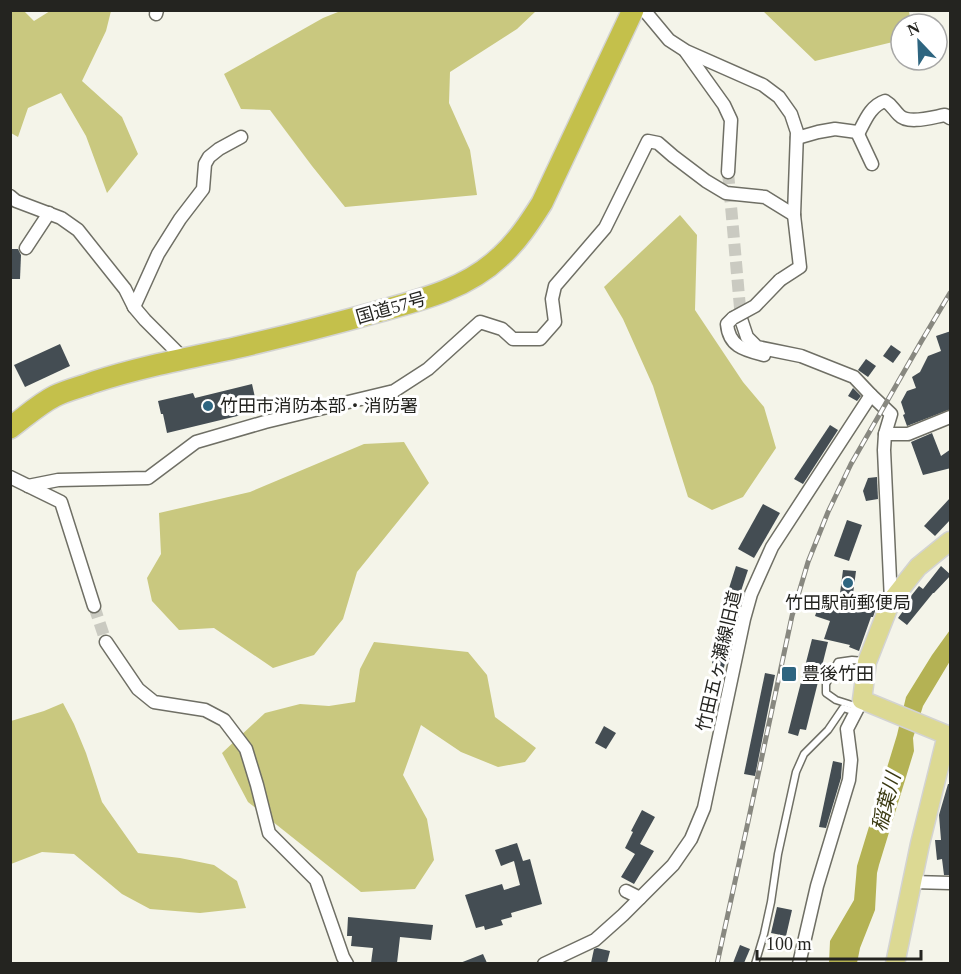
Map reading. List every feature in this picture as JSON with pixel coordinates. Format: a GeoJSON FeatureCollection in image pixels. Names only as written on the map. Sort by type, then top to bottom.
{"type":"FeatureCollection","features":[{"type":"Feature","properties":{"kind":"highway","name":"国道57号"},"geometry":{"type":"LineString","coordinates":[[10,428],[53,397],[123,373],[273,339],[420,300],[471,279],[508,250],[542,203],[633,10]]}},
{"type":"Feature","properties":{"kind":"main road"},"geometry":{"type":"LineString","coordinates":[[895,963],[946,732],[879,707],[859,706],[867,662],[891,601],[918,567],[951,541]]}},
{"type":"Feature","properties":{"kind":"street"},"geometry":{"type":"LineString","coordinates":[[644,10],[669,40],[686,51],[763,85],[779,98],[791,114],[797,132],[794,215],[800,267],[780,280],[755,306],[727,324],[729,338],[747,351],[772,357],[775,351],[801,356],[854,377],[891,414],[885,434],[884,450],[891,601]]}},
{"type":"Feature","properties":{"kind":"street"},"geometry":{"type":"LineString","coordinates":[[686,51],[724,105],[731,120],[728,172]]}},
{"type":"Feature","properties":{"kind":"street"},"geometry":{"type":"LineString","coordinates":[[858,134],[873,108],[885,101],[892,105],[900,117],[909,121],[945,115],[951,118]]}},
{"type":"Feature","properties":{"kind":"street"},"geometry":{"type":"LineString","coordinates":[[797,138],[835,129],[857,132],[872,164]]}},
{"type":"Feature","properties":{"kind":"street"},"geometry":{"type":"LineString","coordinates":[[134,307],[158,254],[180,219],[203,189],[205,164],[209,157],[241,137]]}},
{"type":"Feature","properties":{"kind":"street"},"geometry":{"type":"LineString","coordinates":[[28,486],[58,480],[148,478],[196,442],[265,422],[394,391],[428,369],[480,322],[502,329],[513,339],[540,339],[555,322],[552,299],[555,286],[605,228],[648,141],[658,143],[706,181],[726,193],[765,197],[794,215]]}},
{"type":"Feature","properties":{"kind":"street"},"geometry":{"type":"LineString","coordinates":[[10,196],[16,201],[61,218],[78,230],[124,289],[134,307],[184,359]]}},
{"type":"Feature","properties":{"kind":"street"},"geometry":{"type":"LineString","coordinates":[[26,248],[49,213]]}},
{"type":"Feature","properties":{"kind":"street","name":"竹田五ヶ瀬線旧道"},"geometry":{"type":"LineString","coordinates":[[544,963],[595,940],[673,865],[691,839],[704,808],[751,594],[772,547],[786,523],[871,395]]}},
{"type":"Feature","properties":{"kind":"street"},"geometry":{"type":"LineString","coordinates":[[885,434],[908,434],[951,417]]}},
{"type":"Feature","properties":{"kind":"street"},"geometry":{"type":"LineString","coordinates":[[10,477],[61,502],[94,606]]}},
{"type":"Feature","properties":{"kind":"street"},"geometry":{"type":"LineString","coordinates":[[106,642],[138,689],[154,702],[206,710],[224,720],[241,742],[246,749],[269,833],[316,880],[347,963]]}},
{"type":"Feature","properties":{"kind":"street"},"geometry":{"type":"LineString","coordinates":[[799,963],[817,886],[849,780],[851,760],[847,729],[859,706]]}},
{"type":"Feature","properties":{"kind":"street"},"geometry":{"type":"LineString","coordinates":[[912,882],[951,883]]}},
{"type":"Feature","properties":{"kind":"street"},"geometry":{"type":"LineString","coordinates":[[626,891],[640,898]]}},
{"type":"Feature","properties":{"kind":"lane"},"geometry":{"type":"LineString","coordinates":[[859,706],[836,700],[826,693],[826,684],[838,662],[852,660],[867,662]]}},
{"type":"Feature","properties":{"kind":"lane"},"geometry":{"type":"LineString","coordinates":[[755,963],[771,902],[778,854],[796,772],[804,754],[828,730],[843,708],[859,706]]}},
{"type":"Feature","properties":{"kind":"shaded area"},"geometry":{"type":"Polygon","coordinates":[[[11,10],[24,11],[34,21],[50,11],[111,11],[106,31],[82,81],[122,117],[138,154],[107,193],[86,136],[61,93],[28,108],[18,137],[11,133],[11,10]]]}},
{"type":"Feature","properties":{"kind":"shaded area"},"geometry":{"type":"Polygon","coordinates":[[[343,10],[536,11],[517,29],[450,72],[449,103],[470,150],[477,195],[345,207],[270,110],[241,109],[224,74],[323,18],[343,10]]]}},
{"type":"Feature","properties":{"kind":"shaded area"},"geometry":{"type":"Polygon","coordinates":[[[763,11],[909,11],[889,12],[889,43],[815,61],[763,11]]]}},
{"type":"Feature","properties":{"kind":"shaded area"},"geometry":{"type":"Polygon","coordinates":[[[680,215],[697,235],[695,310],[743,382],[764,407],[776,448],[743,497],[712,510],[688,497],[653,386],[623,319],[604,287],[680,215]]]}},
{"type":"Feature","properties":{"kind":"shaded area"},"geometry":{"type":"Polygon","coordinates":[[[404,442],[429,483],[357,572],[343,619],[314,655],[273,668],[214,628],[179,630],[152,601],[147,578],[161,554],[159,513],[250,492],[364,444],[404,442]]]}},
{"type":"Feature","properties":{"kind":"shaded area"},"geometry":{"type":"Polygon","coordinates":[[[374,642],[468,652],[487,675],[495,717],[536,748],[525,762],[498,767],[461,752],[421,725],[403,775],[427,819],[434,860],[415,889],[361,892],[248,802],[222,753],[265,713],[300,704],[329,706],[355,702],[360,669],[374,642]]]}},
{"type":"Feature","properties":{"kind":"shaded area"},"geometry":{"type":"Polygon","coordinates":[[[63,703],[86,753],[102,802],[138,853],[214,865],[237,881],[246,908],[200,913],[150,909],[122,894],[74,854],[42,852],[11,864],[11,721],[63,703]]]}},
{"type":"Feature","properties":{"kind":"water","name":"稲葉川"},"geometry":{"type":"Polygon","coordinates":[[[950,630],[950,661],[923,706],[913,738],[914,751],[877,873],[875,910],[860,948],[857,963],[829,964],[830,941],[854,900],[857,866],[897,735],[906,697],[950,630]]]}},
{"type":"Feature","properties":{"kind":"building"},"geometry":{"type":"Polygon","coordinates":[[[10,249],[18,249],[21,255],[20,279],[10,279],[10,249]]]}},
{"type":"Feature","properties":{"kind":"building"},"geometry":{"type":"Polygon","coordinates":[[[951,331],[951,409],[907,426],[901,402],[907,391],[916,388],[912,377],[920,372],[928,356],[941,351],[936,336],[951,331]]]}},
{"type":"Feature","properties":{"kind":"building"},"geometry":{"type":"Polygon","coordinates":[[[60,344],[70,366],[25,387],[14,365],[60,344]]]}},
{"type":"Feature","properties":{"kind":"building"},"geometry":{"type":"Polygon","coordinates":[[[891,345],[901,352],[893,363],[883,356],[891,345]]]}},
{"type":"Feature","properties":{"kind":"building"},"geometry":{"type":"Polygon","coordinates":[[[866,359],[876,366],[868,377],[858,370],[866,359]]]}},
{"type":"Feature","properties":{"kind":"building","name":"竹田市消防本部・消防署"},"geometry":{"type":"Polygon","coordinates":[[[252,384],[258,411],[167,433],[158,401],[193,393],[195,398],[252,384]]]}},
{"type":"Feature","properties":{"kind":"building"},"geometry":{"type":"Polygon","coordinates":[[[853,388],[861,396],[857,401],[848,396],[853,388]]]}},
{"type":"Feature","properties":{"kind":"building"},"geometry":{"type":"Polygon","coordinates":[[[830,425],[838,430],[803,484],[794,479],[830,425]]]}},
{"type":"Feature","properties":{"kind":"building"},"geometry":{"type":"Polygon","coordinates":[[[932,433],[941,456],[951,449],[951,468],[923,475],[911,442],[932,433]]]}},
{"type":"Feature","properties":{"kind":"building"},"geometry":{"type":"Polygon","coordinates":[[[877,477],[878,499],[866,501],[863,491],[868,478],[877,477]]]}},
{"type":"Feature","properties":{"kind":"building"},"geometry":{"type":"Polygon","coordinates":[[[951,497],[951,519],[935,536],[924,526],[951,497]]]}},
{"type":"Feature","properties":{"kind":"building"},"geometry":{"type":"Polygon","coordinates":[[[763,504],[780,513],[754,558],[738,549],[763,504]]]}},
{"type":"Feature","properties":{"kind":"building"},"geometry":{"type":"Polygon","coordinates":[[[847,520],[862,525],[849,561],[834,556],[847,520]]]}},
{"type":"Feature","properties":{"kind":"building"},"geometry":{"type":"Polygon","coordinates":[[[736,566],[748,570],[739,597],[722,673],[715,670],[716,665],[712,663],[719,640],[721,640],[728,605],[724,604],[736,566]]]}},
{"type":"Feature","properties":{"kind":"building"},"geometry":{"type":"Polygon","coordinates":[[[941,566],[951,575],[907,625],[898,618],[909,603],[907,601],[919,586],[923,589],[941,566]]]}},
{"type":"Feature","properties":{"kind":"building"},"geometry":{"type":"Polygon","coordinates":[[[843,570],[856,571],[853,594],[879,600],[859,651],[849,647],[850,645],[824,639],[830,621],[815,616],[821,599],[835,603],[839,601],[843,570]]]}},
{"type":"Feature","properties":{"kind":"building"},"geometry":{"type":"Polygon","coordinates":[[[812,639],[828,642],[806,730],[800,729],[798,736],[788,733],[812,639]]]}},
{"type":"Feature","properties":{"kind":"building"},"geometry":{"type":"Polygon","coordinates":[[[765,673],[775,675],[755,776],[744,774],[765,673]]]}},
{"type":"Feature","properties":{"kind":"building"},"geometry":{"type":"Polygon","coordinates":[[[707,694],[718,700],[710,714],[699,707],[707,694]]]}},
{"type":"Feature","properties":{"kind":"building"},"geometry":{"type":"Polygon","coordinates":[[[604,726],[616,733],[606,749],[595,743],[604,726]]]}},
{"type":"Feature","properties":{"kind":"building"},"geometry":{"type":"Polygon","coordinates":[[[833,761],[842,763],[841,778],[826,828],[819,827],[833,761]]]}},
{"type":"Feature","properties":{"kind":"building"},"geometry":{"type":"Polygon","coordinates":[[[948,784],[951,784],[951,875],[944,875],[942,859],[937,860],[935,840],[941,840],[939,815],[948,784]]]}},
{"type":"Feature","properties":{"kind":"building"},"geometry":{"type":"Polygon","coordinates":[[[642,810],[655,817],[640,844],[654,851],[634,884],[621,877],[635,854],[625,848],[642,810]]]}},
{"type":"Feature","properties":{"kind":"building"},"geometry":{"type":"Polygon","coordinates":[[[517,843],[523,861],[530,859],[542,904],[511,913],[512,917],[501,920],[503,925],[485,930],[484,926],[476,928],[465,895],[502,884],[504,890],[520,885],[514,861],[501,866],[495,850],[517,843]]]}},
{"type":"Feature","properties":{"kind":"building"},"geometry":{"type":"Polygon","coordinates":[[[777,907],[792,910],[786,936],[771,933],[777,907]]]}},
{"type":"Feature","properties":{"kind":"building"},"geometry":{"type":"Polygon","coordinates":[[[348,917],[433,925],[431,940],[400,937],[397,963],[371,963],[373,948],[351,946],[352,936],[347,936],[348,917]]]}},
{"type":"Feature","properties":{"kind":"building"},"geometry":{"type":"Polygon","coordinates":[[[740,945],[750,949],[744,963],[733,963],[740,945]]]}},
{"type":"Feature","properties":{"kind":"building"},"geometry":{"type":"Polygon","coordinates":[[[594,949],[610,951],[607,963],[591,963],[594,949]]]}},
{"type":"Feature","properties":{"kind":"building"},"geometry":{"type":"Polygon","coordinates":[[[483,954],[487,963],[460,963],[483,954]]]}},
{"type":"Feature","properties":{"kind":"tunnel"},"geometry":{"type":"LineString","coordinates":[[728,172],[741,319]]}},
{"type":"Feature","properties":{"kind":"tunnel"},"geometry":{"type":"LineString","coordinates":[[94,606],[106,642]]}},
{"type":"Feature","properties":{"kind":"railway"},"geometry":{"type":"LineString","coordinates":[[717,964],[792,616],[808,562],[851,464],[950,293]]}},
{"type":"Feature","properties":{"kind":"place","name":"竹田市消防本部・消防署"},"geometry":{"type":"Point","coordinates":[208,406]}},
{"type":"Feature","properties":{"kind":"place","name":"竹田駅前郵便局"},"geometry":{"type":"Point","coordinates":[848,583]}},
{"type":"Feature","properties":{"kind":"place","name":"豊後竹田"},"geometry":{"type":"Point","coordinates":[789,674]}}]}
